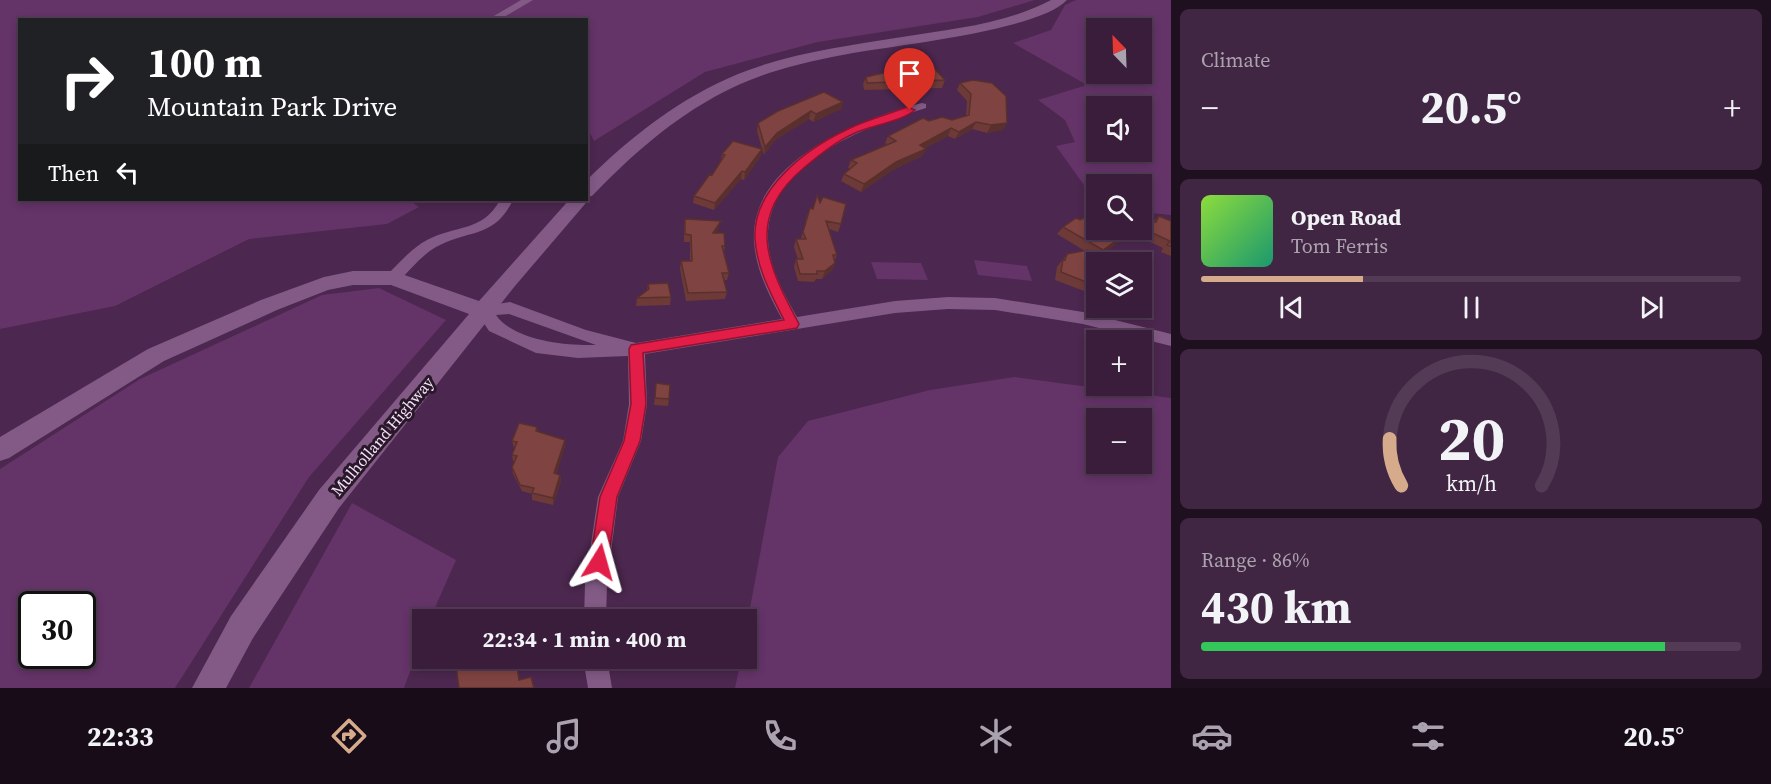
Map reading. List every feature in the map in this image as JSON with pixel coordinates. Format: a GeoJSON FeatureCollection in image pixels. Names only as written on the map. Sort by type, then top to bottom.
{"type":"FeatureCollection","features":[{"type":"Feature","properties":{"kind":"main road"},"geometry":{"type":"LineString","coordinates":[[588,190],[663,123],[695,101],[745,77],[806,59],[1003,22],[1032,14],[1061,0]]}},
{"type":"Feature","properties":{"kind":"main road","name":"Mulholland Highway"},"geometry":{"type":"LineString","coordinates":[[208,688],[242,627],[329,499],[578,201]]}},
{"type":"Feature","properties":{"kind":"main road"},"geometry":{"type":"LineString","coordinates":[[0,450],[156,355],[269,305],[333,282],[353,278],[393,278],[484,311]]}},
{"type":"Feature","properties":{"kind":"street"},"geometry":{"type":"LineString","coordinates":[[494,18],[528,0]]}},
{"type":"Feature","properties":{"kind":"street"},"geometry":{"type":"LineString","coordinates":[[793,324],[772,285],[764,261],[761,238],[762,218],[769,200],[791,173],[827,144],[876,121],[922,106]]}},
{"type":"Feature","properties":{"kind":"street"},"geometry":{"type":"LineString","coordinates":[[393,278],[414,257],[433,243],[479,230],[490,223],[505,201]]}},
{"type":"Feature","properties":{"kind":"street"},"geometry":{"type":"LineString","coordinates":[[636,349],[583,335],[510,308],[484,311],[495,327],[536,347],[578,352],[636,349],[895,307],[948,303],[995,304],[1083,318],[1171,340]]}},
{"type":"Feature","properties":{"kind":"street"},"geometry":{"type":"LineString","coordinates":[[542,348],[559,326]]}},
{"type":"Feature","properties":{"kind":"street"},"geometry":{"type":"LineString","coordinates":[[595,609],[596,584],[609,497],[632,441],[639,404],[636,349]]}},
{"type":"Feature","properties":{"kind":"street"},"geometry":{"type":"LineString","coordinates":[[597,669],[600,688]]}},
{"type":"Feature","properties":{"kind":"shaded area"},"geometry":{"type":"Polygon","coordinates":[[[0,0],[1035,0],[978,17],[818,42],[705,72],[594,141],[588,129],[588,18],[18,18],[18,201],[410,201],[419,207],[387,224],[249,239],[115,306],[0,329],[0,0]]]}},
{"type":"Feature","properties":{"kind":"shaded area"},"geometry":{"type":"Polygon","coordinates":[[[1076,0],[1171,0],[1171,215],[1152,213],[1152,174],[1086,174],[1086,188],[1056,146],[1075,142],[1065,120],[1038,100],[1087,85],[1013,43],[1051,30],[1065,5],[1076,0]]]}},
{"type":"Feature","properties":{"kind":"shaded area"},"geometry":{"type":"Polygon","coordinates":[[[974,260],[1027,266],[1032,281],[978,275],[974,260]]]}},
{"type":"Feature","properties":{"kind":"shaded area"},"geometry":{"type":"Polygon","coordinates":[[[871,262],[921,263],[928,280],[877,279],[871,262]]]}},
{"type":"Feature","properties":{"kind":"shaded area"},"geometry":{"type":"Polygon","coordinates":[[[379,288],[446,320],[309,477],[175,688],[0,688],[0,469],[140,379],[322,295],[379,288]]]}},
{"type":"Feature","properties":{"kind":"shaded area"},"geometry":{"type":"Polygon","coordinates":[[[1014,377],[1086,387],[1086,396],[1152,395],[1171,398],[1171,688],[735,688],[739,669],[757,669],[757,609],[750,609],[778,457],[808,421],[930,390],[1014,377]]]}},
{"type":"Feature","properties":{"kind":"shaded area"},"geometry":{"type":"Polygon","coordinates":[[[352,503],[456,560],[434,609],[412,609],[412,666],[404,688],[249,688],[352,503]]]}},
{"type":"Feature","properties":{"kind":"building"},"geometry":{"type":"Polygon","coordinates":[[[934,68],[945,80],[867,83],[866,77],[900,69],[934,68]]]}},
{"type":"Feature","properties":{"kind":"building"},"geometry":{"type":"Polygon","coordinates":[[[973,80],[992,83],[1006,96],[1007,123],[991,125],[976,122],[959,132],[951,128],[920,145],[926,149],[896,162],[864,184],[844,174],[857,163],[851,160],[896,141],[888,136],[923,118],[929,121],[942,117],[952,120],[969,115],[971,94],[960,83],[973,80]]]}},
{"type":"Feature","properties":{"kind":"building"},"geometry":{"type":"Polygon","coordinates":[[[824,92],[843,102],[816,114],[811,111],[777,133],[765,147],[758,123],[778,111],[824,92]]]}},
{"type":"Feature","properties":{"kind":"building"},"geometry":{"type":"Polygon","coordinates":[[[733,141],[762,149],[745,172],[742,171],[715,203],[694,196],[710,174],[712,175],[725,155],[722,154],[733,141]]]}},
{"type":"Feature","properties":{"kind":"building"},"geometry":{"type":"Polygon","coordinates":[[[817,195],[820,203],[823,197],[846,204],[841,224],[826,221],[837,255],[833,255],[835,263],[825,271],[817,271],[817,274],[800,274],[796,259],[803,259],[796,239],[806,239],[803,232],[810,208],[813,209],[817,195]]]}},
{"type":"Feature","properties":{"kind":"building"},"geometry":{"type":"Polygon","coordinates":[[[1159,216],[1171,221],[1171,246],[1167,245],[1170,241],[1152,233],[1152,222],[1156,222],[1159,216]]]}},
{"type":"Feature","properties":{"kind":"building"},"geometry":{"type":"Polygon","coordinates":[[[1076,218],[1080,220],[1086,218],[1086,240],[1117,240],[1103,250],[1063,227],[1076,218]]]}},
{"type":"Feature","properties":{"kind":"building"},"geometry":{"type":"Polygon","coordinates":[[[685,219],[721,221],[713,233],[724,233],[725,246],[722,246],[729,273],[722,273],[727,292],[688,293],[681,261],[692,261],[691,235],[685,234],[685,219]]]}},
{"type":"Feature","properties":{"kind":"building"},"geometry":{"type":"Polygon","coordinates":[[[1088,250],[1093,252],[1086,252],[1086,282],[1061,272],[1063,259],[1065,260],[1067,254],[1088,250]]]}},
{"type":"Feature","properties":{"kind":"building"},"geometry":{"type":"Polygon","coordinates":[[[668,283],[671,297],[637,298],[649,289],[648,284],[668,283]]]}},
{"type":"Feature","properties":{"kind":"building"},"geometry":{"type":"Polygon","coordinates":[[[656,383],[670,385],[669,399],[655,398],[656,383]]]}},
{"type":"Feature","properties":{"kind":"building"},"geometry":{"type":"Polygon","coordinates":[[[519,423],[537,427],[536,431],[565,440],[554,473],[560,475],[553,498],[532,493],[534,488],[520,485],[512,467],[517,456],[512,455],[517,442],[512,441],[519,423]]]}},
{"type":"Feature","properties":{"kind":"building"},"geometry":{"type":"Polygon","coordinates":[[[456,669],[518,669],[519,680],[531,677],[534,688],[459,688],[456,669]]]}},
{"type":"Feature","properties":{"kind":"route"},"geometry":{"type":"LineString","coordinates":[[599,562],[609,497],[632,441],[639,404],[636,349],[793,324],[772,285],[764,261],[761,238],[762,218],[769,200],[791,173],[827,144],[876,121],[910,110]]}}]}
